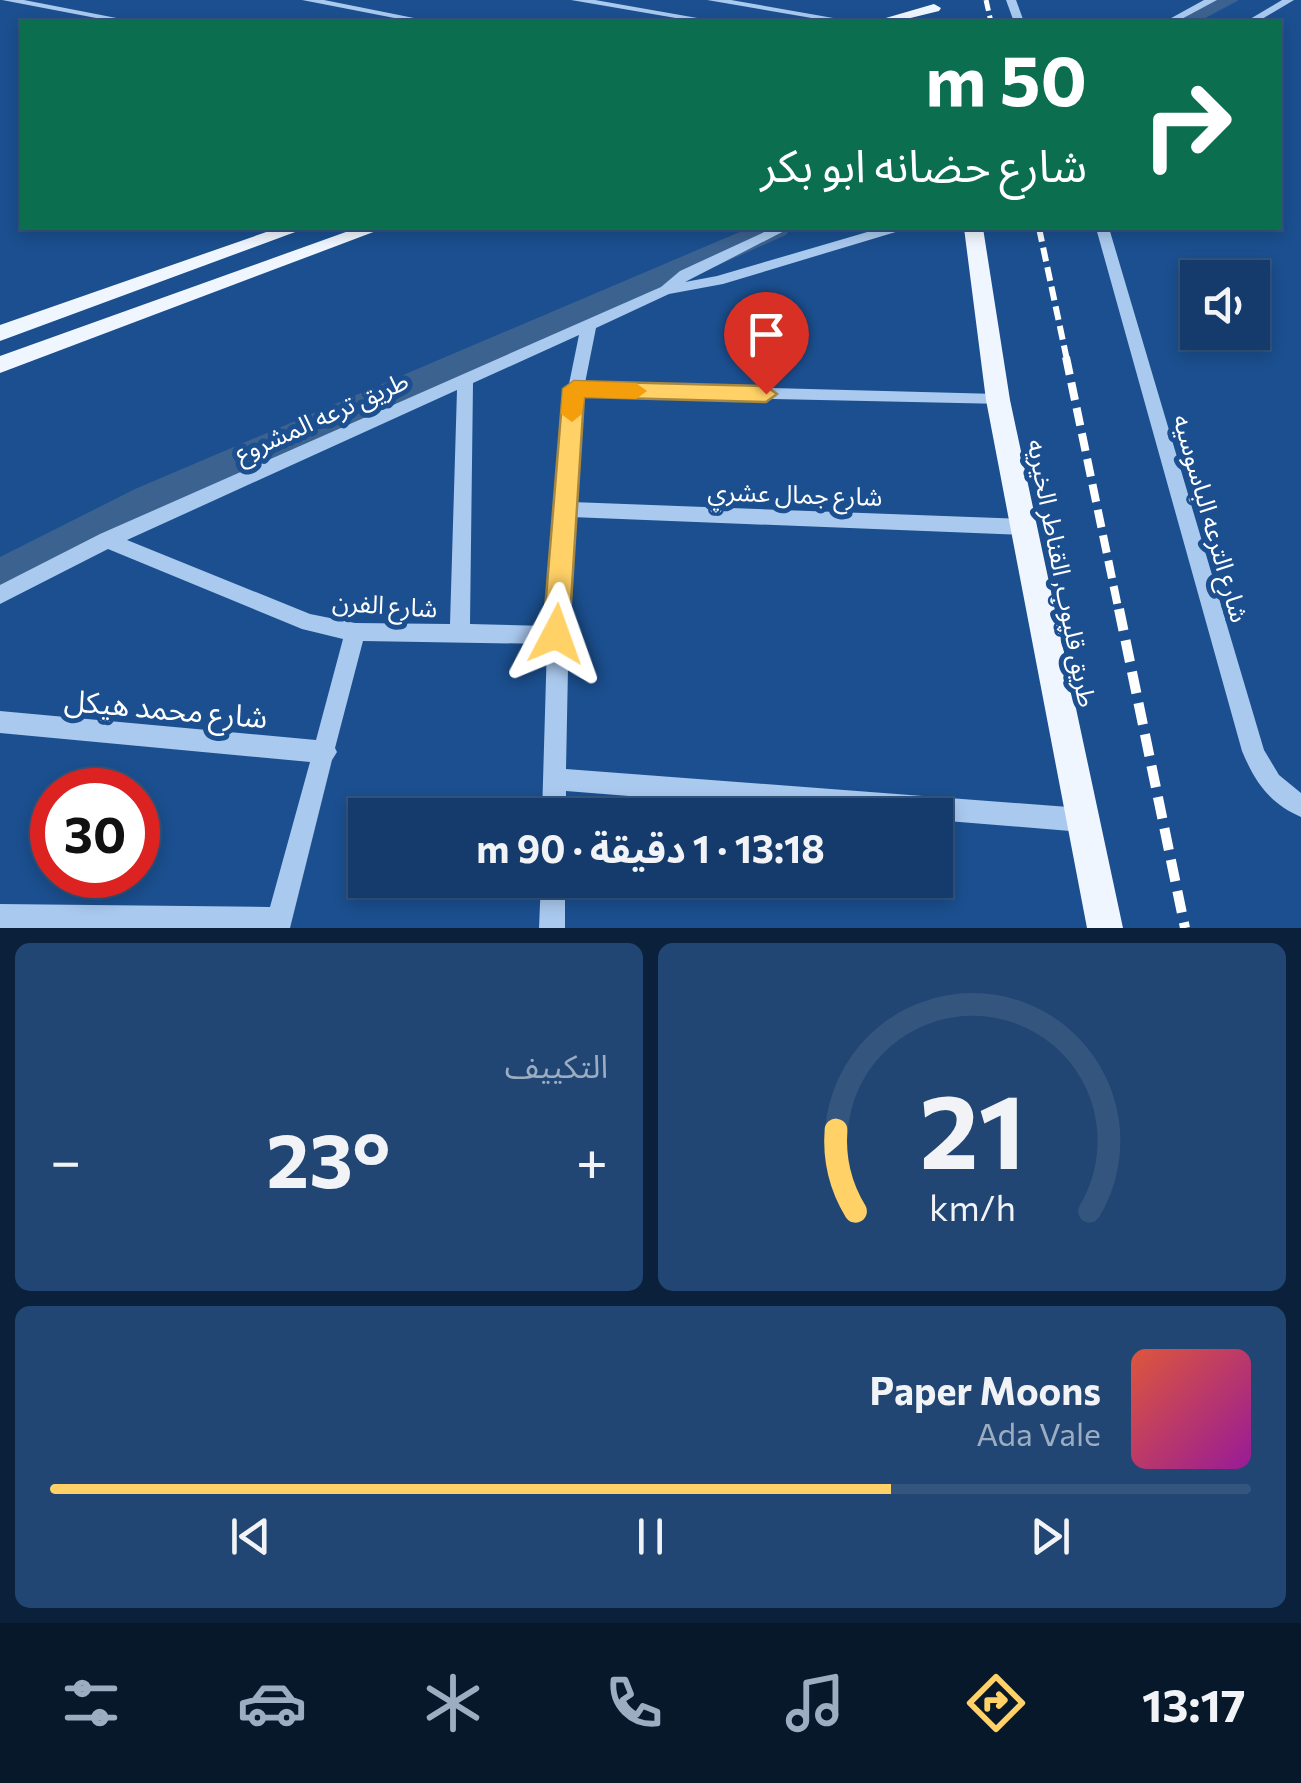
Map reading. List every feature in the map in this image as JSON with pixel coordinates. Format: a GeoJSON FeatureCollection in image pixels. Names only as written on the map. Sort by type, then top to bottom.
{"type":"FeatureCollection","features":[{"type":"Feature","properties":{"kind":"main road"},"geometry":{"type":"LineString","coordinates":[[892,20],[934,10]]}},
{"type":"Feature","properties":{"kind":"main road"},"geometry":{"type":"LineString","coordinates":[[0,333],[290,230]]}},
{"type":"Feature","properties":{"kind":"main road"},"geometry":{"type":"LineString","coordinates":[[0,365],[369,230]]}},
{"type":"Feature","properties":{"kind":"main road","name":"طريق قليوب, القناطر الخيريه"},"geometry":{"type":"LineString","coordinates":[[973,230],[998,400],[1105,928]]}},
{"type":"Feature","properties":{"kind":"street"},"geometry":{"type":"LineString","coordinates":[[8,0],[121,20]]}},
{"type":"Feature","properties":{"kind":"street"},"geometry":{"type":"LineString","coordinates":[[306,0],[418,20]]}},
{"type":"Feature","properties":{"kind":"street"},"geometry":{"type":"LineString","coordinates":[[576,0],[702,20]]}},
{"type":"Feature","properties":{"kind":"street"},"geometry":{"type":"LineString","coordinates":[[712,0],[838,20]]}},
{"type":"Feature","properties":{"kind":"street"},"geometry":{"type":"LineString","coordinates":[[1173,20],[1212,0]]}},
{"type":"Feature","properties":{"kind":"street"},"geometry":{"type":"LineString","coordinates":[[1254,20],[1290,0]]}},
{"type":"Feature","properties":{"kind":"street","name":"طريق ترعه المشروع"},"geometry":{"type":"LineString","coordinates":[[666,290],[685,274],[780,230]]}},
{"type":"Feature","properties":{"kind":"street","name":"طريق ترعه المشروع"},"geometry":{"type":"LineString","coordinates":[[0,595],[107,540],[666,290],[718,281],[887,230]]}},
{"type":"Feature","properties":{"kind":"street","name":"شارع الترعه الباسوسيه"},"geometry":{"type":"LineString","coordinates":[[1103,230],[1253,751],[1264,777],[1288,800],[1301,805]]}},
{"type":"Feature","properties":{"kind":"street"},"geometry":{"type":"LineString","coordinates":[[554,798],[556,634],[565,509],[574,389],[589,322]]}},
{"type":"Feature","properties":{"kind":"street"},"geometry":{"type":"LineString","coordinates":[[460,633],[465,378]]}},
{"type":"Feature","properties":{"kind":"street"},"geometry":{"type":"LineString","coordinates":[[574,389],[998,400]]}},
{"type":"Feature","properties":{"kind":"street","name":"شارع جمال عشري"},"geometry":{"type":"LineString","coordinates":[[565,509],[1024,527]]}},
{"type":"Feature","properties":{"kind":"street","name":"شارع الفرن"},"geometry":{"type":"LineString","coordinates":[[107,540],[309,624],[356,632],[556,634]]}},
{"type":"Feature","properties":{"kind":"street"},"geometry":{"type":"LineString","coordinates":[[0,916],[278,924],[356,632]]}},
{"type":"Feature","properties":{"kind":"street","name":"شارع محمد هيكل"},"geometry":{"type":"LineString","coordinates":[[0,722],[326,752]]}},
{"type":"Feature","properties":{"kind":"street"},"geometry":{"type":"LineString","coordinates":[[555,779],[1082,820]]}},
{"type":"Feature","properties":{"kind":"street"},"geometry":{"type":"LineString","coordinates":[[552,928],[553,898]]}},
{"type":"Feature","properties":{"kind":"waterway"},"geometry":{"type":"LineString","coordinates":[[1184,20],[1228,0]]}},
{"type":"Feature","properties":{"kind":"waterway"},"geometry":{"type":"LineString","coordinates":[[0,578],[150,501],[770,230]]}},
{"type":"Feature","properties":{"kind":"railway"},"geometry":{"type":"LineString","coordinates":[[986,0],[991,20]]}},
{"type":"Feature","properties":{"kind":"railway"},"geometry":{"type":"LineString","coordinates":[[1039,230],[1067,360]]}},
{"type":"Feature","properties":{"kind":"railway"},"geometry":{"type":"LineString","coordinates":[[1066,357],[1119,612]]}},
{"type":"Feature","properties":{"kind":"railway"},"geometry":{"type":"LineString","coordinates":[[1119,609],[1185,928]]}},
{"type":"Feature","properties":{"kind":"slow traffic"},"geometry":{"type":"LineString","coordinates":[[572,414],[574,389],[636,391]]}},
{"type":"Feature","properties":{"kind":"route"},"geometry":{"type":"LineString","coordinates":[[556,634],[574,389],[766,394]]}}]}
